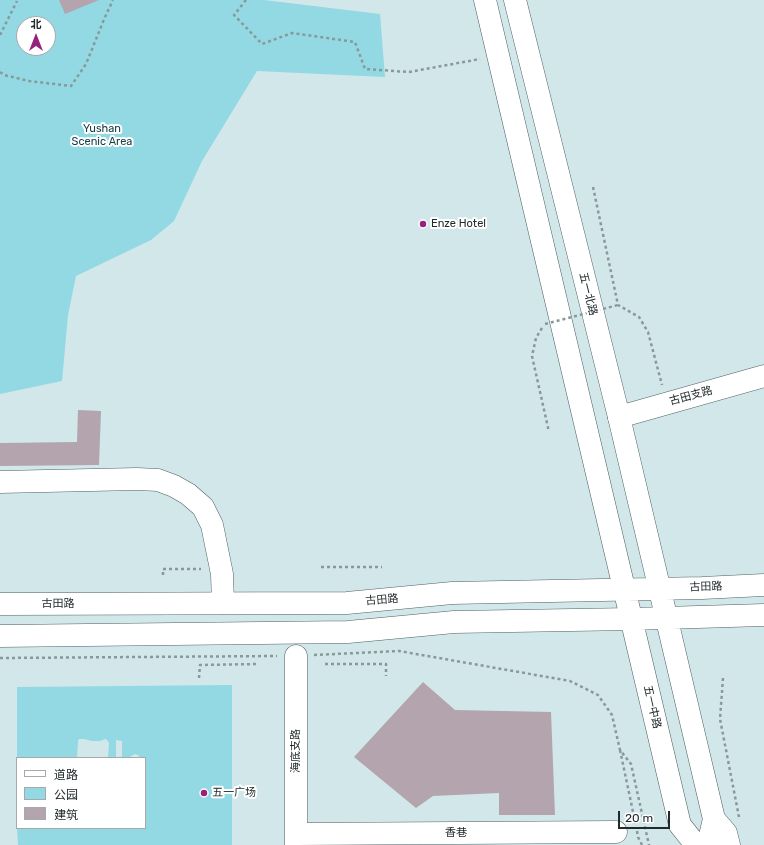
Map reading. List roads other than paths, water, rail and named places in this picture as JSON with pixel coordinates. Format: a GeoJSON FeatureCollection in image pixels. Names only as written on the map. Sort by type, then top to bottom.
{"type":"FeatureCollection","features":[{"type":"Feature","properties":{"kind":"main road"},"geometry":{"type":"LineString","coordinates":[[485,0],[624,590]]}},
{"type":"Feature","properties":{"kind":"main road","name":"五一北路"},"geometry":{"type":"LineString","coordinates":[[515,0],[619,417],[659,589]]}},
{"type":"Feature","properties":{"kind":"main road","name":"古田支路"},"geometry":{"type":"LineString","coordinates":[[619,417],[764,376]]}},
{"type":"Feature","properties":{"kind":"main road"},"geometry":{"type":"LineString","coordinates":[[0,482],[137,479],[158,480],[174,486],[188,494],[203,507],[212,525],[222,574],[223,603]]}},
{"type":"Feature","properties":{"kind":"main road","name":"古田路"},"geometry":{"type":"LineString","coordinates":[[0,604],[347,603],[452,593],[659,589],[764,584]]}},
{"type":"Feature","properties":{"kind":"main road"},"geometry":{"type":"LineString","coordinates":[[659,589],[714,818],[726,833],[729,845]]}},
{"type":"Feature","properties":{"kind":"main road","name":"五一中路"},"geometry":{"type":"LineString","coordinates":[[624,590],[677,835],[692,840],[693,845]]}},
{"type":"Feature","properties":{"kind":"main road"},"geometry":{"type":"LineString","coordinates":[[0,636],[348,632],[454,622],[764,615]]}},
{"type":"Feature","properties":{"kind":"main road","name":"海底支路"},"geometry":{"type":"LineString","coordinates":[[296,656],[296,840]]}},
{"type":"Feature","properties":{"kind":"main road"},"geometry":{"type":"LineString","coordinates":[[712,845],[710,836],[714,818]]}},
{"type":"Feature","properties":{"kind":"main road","name":"香巷"},"geometry":{"type":"LineString","coordinates":[[296,840],[573,839],[616,832]]}},
{"type":"Feature","properties":{"kind":"place","name":"Enze Hotel"},"geometry":{"type":"Point","coordinates":[423,224]}},
{"type":"Feature","properties":{"kind":"place","name":"五一广场"},"geometry":{"type":"Point","coordinates":[204,793]}},
{"type":"Feature","properties":{"kind":"park label","name":"Yushan Scenic Area"},"geometry":{"type":"Point","coordinates":[102,135]}}]}
